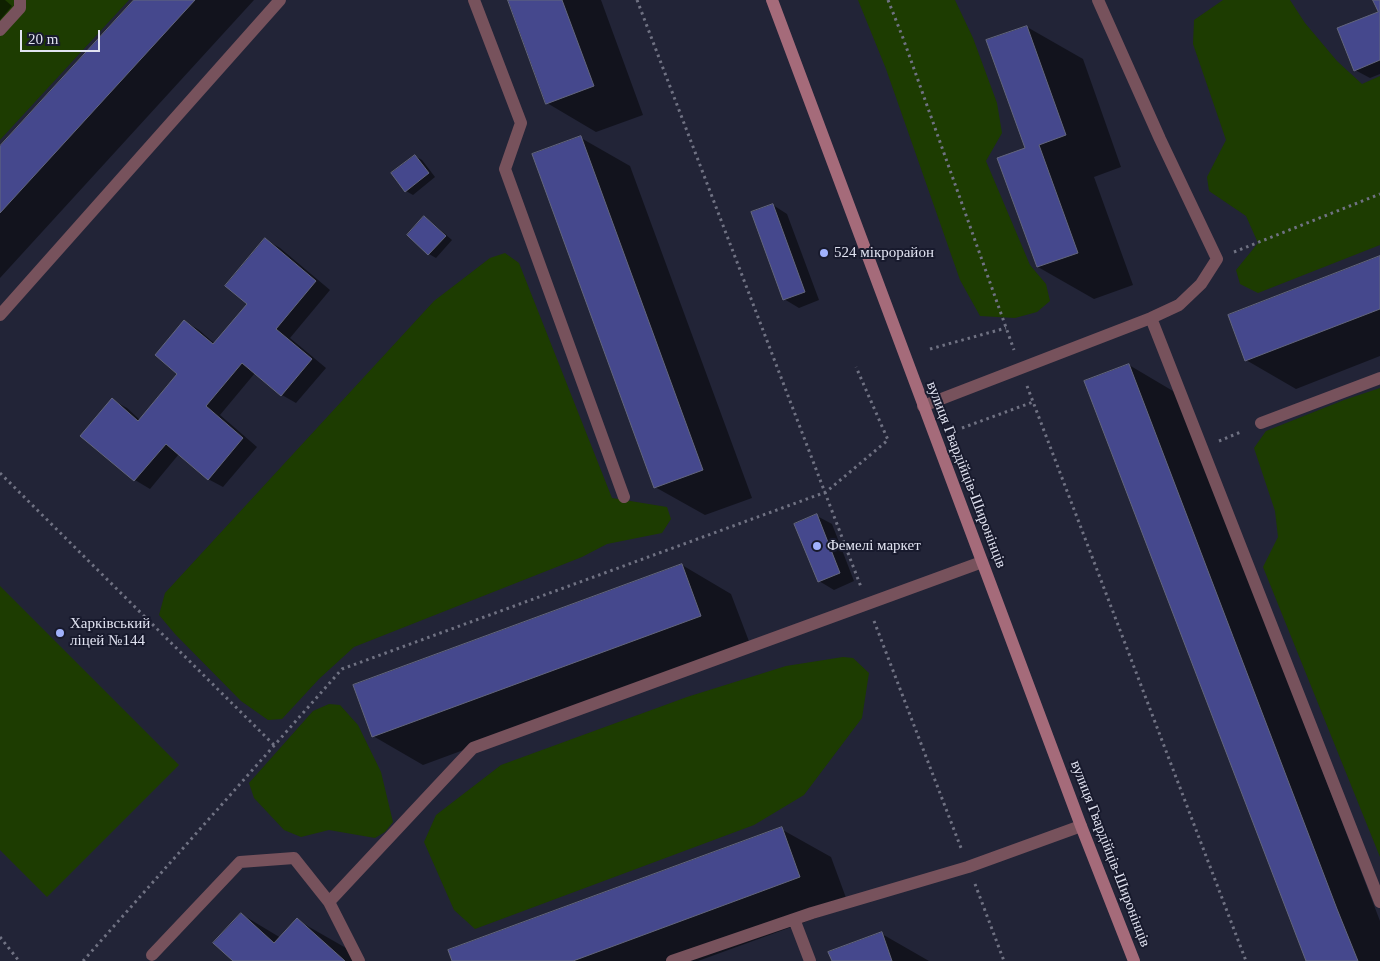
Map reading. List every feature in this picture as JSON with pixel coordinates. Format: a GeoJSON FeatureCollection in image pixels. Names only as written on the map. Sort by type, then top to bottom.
{"type":"FeatureCollection","features":[{"type":"Feature","properties":{"kind":"main road","name":"вулиця Гвардійців-Широнінців"},"geometry":{"type":"LineString","coordinates":[[772,0],[1081,826],[1134,961]]}},
{"type":"Feature","properties":{"kind":"lane"},"geometry":{"type":"LineString","coordinates":[[0,30],[20,8],[20,0]]}},
{"type":"Feature","properties":{"kind":"lane"},"geometry":{"type":"LineString","coordinates":[[0,315],[280,0]]}},
{"type":"Feature","properties":{"kind":"lane"},"geometry":{"type":"LineString","coordinates":[[474,0],[521,123],[504,169],[624,497]]}},
{"type":"Feature","properties":{"kind":"lane"},"geometry":{"type":"LineString","coordinates":[[923,406],[1152,318],[1178,305],[1201,284],[1218,259],[1160,139],[1098,0]]}},
{"type":"Feature","properties":{"kind":"lane"},"geometry":{"type":"LineString","coordinates":[[1152,318],[1380,902]]}},
{"type":"Feature","properties":{"kind":"lane"},"geometry":{"type":"LineString","coordinates":[[1261,423],[1380,378]]}},
{"type":"Feature","properties":{"kind":"lane"},"geometry":{"type":"LineString","coordinates":[[329,902],[473,748],[982,562]]}},
{"type":"Feature","properties":{"kind":"lane"},"geometry":{"type":"LineString","coordinates":[[672,961],[794,919],[968,867],[1081,826]]}},
{"type":"Feature","properties":{"kind":"lane"},"geometry":{"type":"LineString","coordinates":[[152,955],[240,862],[294,858],[329,902],[358,961]]}},
{"type":"Feature","properties":{"kind":"lane"},"geometry":{"type":"LineString","coordinates":[[794,919],[810,961]]}},
{"type":"Feature","properties":{"kind":"path"},"geometry":{"type":"LineString","coordinates":[[637,0],[1004,961]]}},
{"type":"Feature","properties":{"kind":"path"},"geometry":{"type":"LineString","coordinates":[[888,0],[1020,369],[1246,961]]}},
{"type":"Feature","properties":{"kind":"path"},"geometry":{"type":"LineString","coordinates":[[1218,259],[1380,194]]}},
{"type":"Feature","properties":{"kind":"path"},"geometry":{"type":"LineString","coordinates":[[930,349],[1006,328]]}},
{"type":"Feature","properties":{"kind":"path"},"geometry":{"type":"LineString","coordinates":[[83,961],[342,669],[826,492],[888,440],[856,367]]}},
{"type":"Feature","properties":{"kind":"path"},"geometry":{"type":"LineString","coordinates":[[962,428],[1033,402]]}},
{"type":"Feature","properties":{"kind":"path"},"geometry":{"type":"LineString","coordinates":[[1202,449],[1261,423]]}},
{"type":"Feature","properties":{"kind":"path"},"geometry":{"type":"LineString","coordinates":[[0,472],[275,746]]}},
{"type":"Feature","properties":{"kind":"path"},"geometry":{"type":"LineString","coordinates":[[0,937],[19,961]]}},
{"type":"Feature","properties":{"kind":"green space"},"geometry":{"type":"Polygon","coordinates":[[[0,0],[129,0],[0,140],[0,0]]]}},
{"type":"Feature","properties":{"kind":"green space"},"geometry":{"type":"Polygon","coordinates":[[[858,0],[955,0],[973,38],[997,103],[1002,133],[986,161],[1030,265],[1046,284],[1050,301],[1037,312],[1015,318],[980,316],[960,280],[886,69],[858,0]]]}},
{"type":"Feature","properties":{"kind":"green space"},"geometry":{"type":"Polygon","coordinates":[[[1223,0],[1290,0],[1305,23],[1337,61],[1362,84],[1380,76],[1380,245],[1258,293],[1240,284],[1236,270],[1258,243],[1246,216],[1209,191],[1207,177],[1226,140],[1193,44],[1194,20],[1223,0]]]}},
{"type":"Feature","properties":{"kind":"green space"},"geometry":{"type":"Polygon","coordinates":[[[505,253],[519,263],[612,498],[667,507],[671,519],[662,533],[607,544],[582,557],[354,647],[319,679],[282,719],[268,720],[241,701],[175,634],[159,615],[165,593],[434,301],[490,258],[505,253]]]}},
{"type":"Feature","properties":{"kind":"green space"},"geometry":{"type":"Polygon","coordinates":[[[1380,388],[1380,857],[1263,567],[1278,537],[1275,511],[1254,448],[1266,431],[1380,388]]]}},
{"type":"Feature","properties":{"kind":"green space"},"geometry":{"type":"Polygon","coordinates":[[[0,586],[179,765],[47,897],[0,850],[0,586]]]}},
{"type":"Feature","properties":{"kind":"green space"},"geometry":{"type":"Polygon","coordinates":[[[843,657],[853,658],[869,673],[862,718],[804,795],[754,825],[475,929],[454,910],[424,842],[436,815],[501,765],[687,697],[786,666],[843,657]]]}},
{"type":"Feature","properties":{"kind":"green space"},"geometry":{"type":"Polygon","coordinates":[[[329,704],[340,705],[358,725],[381,772],[393,822],[385,832],[375,838],[329,830],[301,837],[284,830],[254,798],[249,783],[313,711],[329,704]]]}},
{"type":"Feature","properties":{"kind":"building"},"geometry":{"type":"Polygon","coordinates":[[[134,0],[195,0],[0,213],[0,146],[134,0]]]}},
{"type":"Feature","properties":{"kind":"building"},"geometry":{"type":"Polygon","coordinates":[[[508,0],[562,0],[594,86],[546,104],[508,0]]]}},
{"type":"Feature","properties":{"kind":"building"},"geometry":{"type":"Polygon","coordinates":[[[1373,0],[1380,0],[1380,60],[1354,71],[1337,28],[1378,12],[1373,0]]]}},
{"type":"Feature","properties":{"kind":"building"},"geometry":{"type":"Polygon","coordinates":[[[1027,26],[1066,135],[1039,145],[1078,253],[1037,267],[997,158],[1025,148],[986,40],[1027,26]]]}},
{"type":"Feature","properties":{"kind":"building"},"geometry":{"type":"Polygon","coordinates":[[[581,136],[703,470],[654,488],[532,154],[581,136]]]}},
{"type":"Feature","properties":{"kind":"building"},"geometry":{"type":"Polygon","coordinates":[[[415,155],[429,173],[405,192],[391,173],[415,155]]]}},
{"type":"Feature","properties":{"kind":"building"},"geometry":{"type":"Polygon","coordinates":[[[773,204],[805,292],[783,300],[751,212],[773,204]]]}},
{"type":"Feature","properties":{"kind":"building"},"geometry":{"type":"Polygon","coordinates":[[[424,216],[446,236],[428,255],[407,235],[424,216]]]}},
{"type":"Feature","properties":{"kind":"building"},"geometry":{"type":"Polygon","coordinates":[[[265,238],[316,281],[276,329],[312,359],[281,396],[242,363],[206,406],[243,438],[208,480],[166,444],[134,481],[80,436],[112,398],[138,421],[177,374],[155,355],[184,320],[213,344],[247,304],[225,286],[265,238]]]}},
{"type":"Feature","properties":{"kind":"building"},"geometry":{"type":"Polygon","coordinates":[[[1380,256],[1380,309],[1245,361],[1228,315],[1380,256]]]}},
{"type":"Feature","properties":{"kind":"building"},"geometry":{"type":"Polygon","coordinates":[[[1129,364],[1358,961],[1306,961],[1084,381],[1129,364]]]}},
{"type":"Feature","properties":{"kind":"building"},"geometry":{"type":"Polygon","coordinates":[[[817,514],[840,573],[818,582],[794,524],[817,514]]]}},
{"type":"Feature","properties":{"kind":"building"},"geometry":{"type":"Polygon","coordinates":[[[682,564],[701,616],[372,737],[353,685],[682,564]]]}},
{"type":"Feature","properties":{"kind":"building"},"geometry":{"type":"Polygon","coordinates":[[[782,827],[800,877],[573,961],[452,961],[448,950],[782,827]]]}},
{"type":"Feature","properties":{"kind":"building"},"geometry":{"type":"Polygon","coordinates":[[[241,913],[274,943],[297,918],[345,961],[233,961],[213,943],[241,913]]]}},
{"type":"Feature","properties":{"kind":"building"},"geometry":{"type":"Polygon","coordinates":[[[882,932],[892,961],[832,961],[828,952],[882,932]]]}},
{"type":"Feature","properties":{"kind":"place","name":"524 мікрорайон"},"geometry":{"type":"Point","coordinates":[824,253]}},
{"type":"Feature","properties":{"kind":"place","name":"Фемелі маркет"},"geometry":{"type":"Point","coordinates":[817,546]}},
{"type":"Feature","properties":{"kind":"place","name":"Харківський ліцей №144"},"geometry":{"type":"Point","coordinates":[60,633]}}]}
